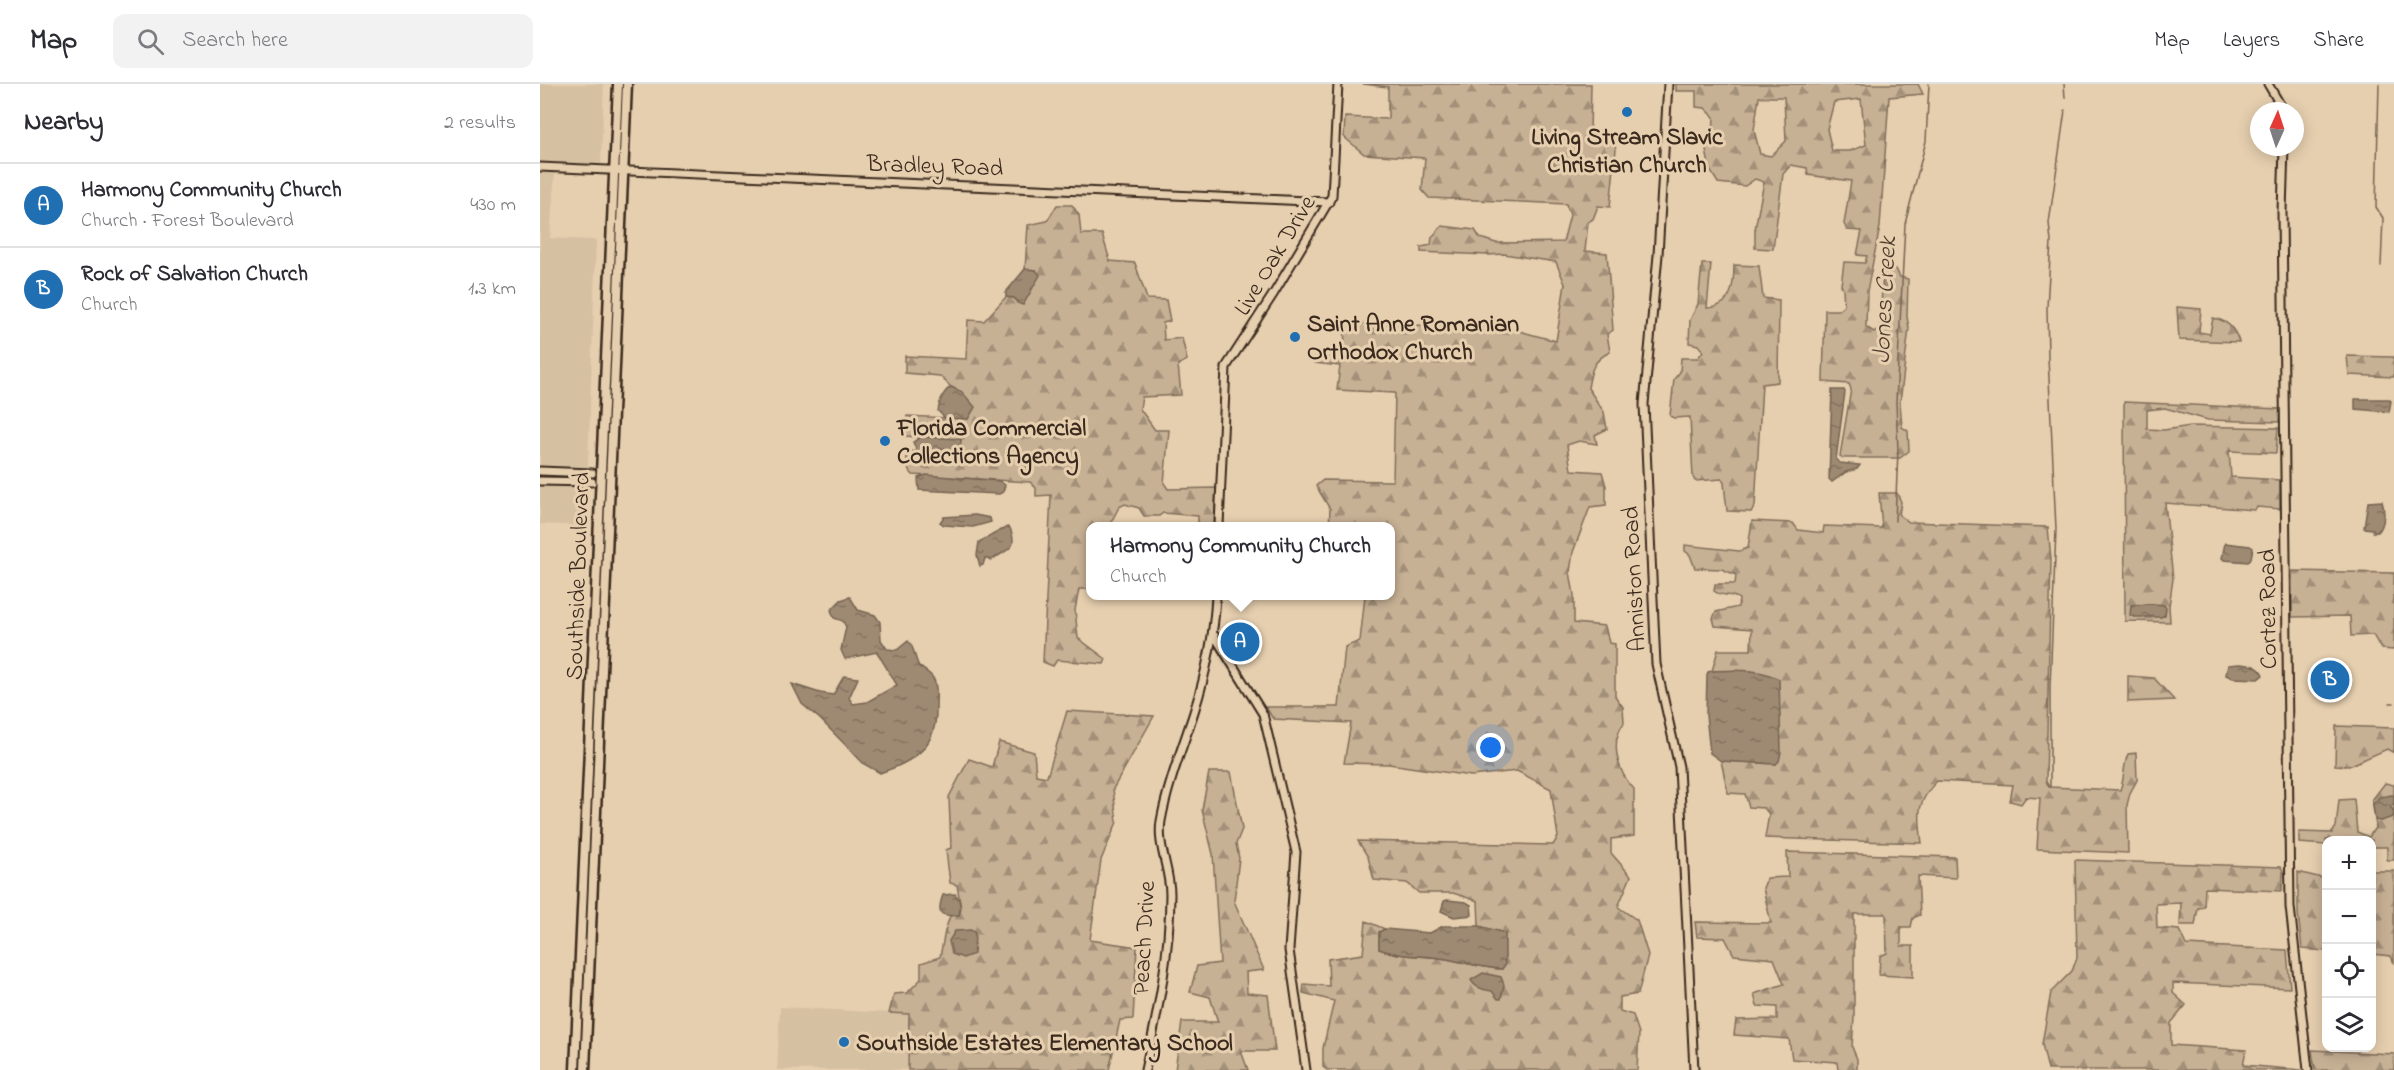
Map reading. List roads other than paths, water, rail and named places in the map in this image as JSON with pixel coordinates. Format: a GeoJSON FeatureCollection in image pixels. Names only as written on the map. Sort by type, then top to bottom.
{"type":"FeatureCollection","features":[{"type":"Feature","properties":{"kind":"highway","name":"Southside Boulevard"},"geometry":{"type":"LineString","coordinates":[[585,1070],[619,170],[618,84]]}},
{"type":"Feature","properties":{"kind":"highway","name":"Southside Boulevard"},"geometry":{"type":"LineString","coordinates":[[575,1070],[619,170],[627,84]]}},
{"type":"Feature","properties":{"kind":"street","name":"Live Oak Drive"},"geometry":{"type":"LineString","coordinates":[[1219,522],[1226,367],[1329,202],[1335,186],[1338,84]]}},
{"type":"Feature","properties":{"kind":"street","name":"Anniston Road"},"geometry":{"type":"LineString","coordinates":[[1668,84],[1658,256],[1644,404],[1656,664],[1679,767],[1694,1070]]}},
{"type":"Feature","properties":{"kind":"street"},"geometry":{"type":"LineString","coordinates":[[2268,84],[2279,102]]}},
{"type":"Feature","properties":{"kind":"street","name":"Cortez Road"},"geometry":{"type":"LineString","coordinates":[[2284,156],[2282,212],[2290,907],[2308,1070]]}},
{"type":"Feature","properties":{"kind":"street","name":"Bradley Road"},"geometry":{"type":"LineString","coordinates":[[540,167],[1329,202]]}},
{"type":"Feature","properties":{"kind":"street"},"geometry":{"type":"LineString","coordinates":[[540,471],[592,473]]}},
{"type":"Feature","properties":{"kind":"street"},"geometry":{"type":"LineString","coordinates":[[540,481],[592,482]]}},
{"type":"Feature","properties":{"kind":"street","name":"Peach Drive"},"geometry":{"type":"LineString","coordinates":[[1145,1070],[1162,987],[1170,893],[1161,846],[1161,824],[1174,768],[1194,711],[1214,635],[1216,600]]}},
{"type":"Feature","properties":{"kind":"street"},"geometry":{"type":"LineString","coordinates":[[1214,635],[1263,714],[1296,852],[1289,950],[1306,1070]]}},
{"type":"Feature","properties":{"kind":"water"},"geometry":{"type":"Polygon","coordinates":[[[1025,269],[1036,270],[1040,275],[1023,305],[1017,303],[1014,298],[1006,297],[1006,292],[1025,269]]]}},
{"type":"Feature","properties":{"kind":"water"},"geometry":{"type":"Polygon","coordinates":[[[951,387],[962,392],[975,407],[968,419],[945,418],[938,411],[940,401],[951,387]]]}},
{"type":"Feature","properties":{"kind":"water"},"geometry":{"type":"Polygon","coordinates":[[[1832,390],[1844,390],[1845,392],[1836,459],[1840,463],[1860,465],[1857,469],[1846,472],[1832,482],[1829,479],[1832,390]]]}},
{"type":"Feature","properties":{"kind":"water"},"geometry":{"type":"Polygon","coordinates":[[[2355,399],[2389,399],[2391,401],[2389,412],[2355,409],[2355,399]]]}},
{"type":"Feature","properties":{"kind":"water"},"geometry":{"type":"Polygon","coordinates":[[[921,437],[961,439],[960,451],[956,454],[917,452],[913,442],[921,437]]]}},
{"type":"Feature","properties":{"kind":"water"},"geometry":{"type":"Polygon","coordinates":[[[926,475],[999,481],[1005,485],[1003,492],[999,494],[919,490],[918,478],[926,475]]]}},
{"type":"Feature","properties":{"kind":"water"},"geometry":{"type":"Polygon","coordinates":[[[2382,501],[2384,518],[2378,532],[2364,528],[2368,502],[2382,501]]]}},
{"type":"Feature","properties":{"kind":"water"},"geometry":{"type":"Polygon","coordinates":[[[975,515],[990,518],[991,522],[973,527],[944,525],[940,522],[944,517],[975,515]]]}},
{"type":"Feature","properties":{"kind":"water"},"geometry":{"type":"Polygon","coordinates":[[[1007,527],[1010,528],[1013,541],[1010,548],[992,560],[985,558],[983,565],[980,566],[977,555],[979,542],[1007,527]]]}},
{"type":"Feature","properties":{"kind":"water"},"geometry":{"type":"Polygon","coordinates":[[[2225,543],[2250,546],[2253,548],[2251,558],[2248,562],[2224,560],[2222,558],[2225,543]]]}},
{"type":"Feature","properties":{"kind":"water"},"geometry":{"type":"Polygon","coordinates":[[[850,597],[858,610],[875,615],[880,622],[881,640],[887,649],[897,650],[908,641],[919,666],[932,676],[936,684],[936,719],[929,741],[914,757],[880,773],[864,764],[802,704],[792,684],[833,695],[844,676],[858,678],[849,698],[853,704],[867,702],[897,685],[877,652],[845,659],[841,650],[846,627],[843,621],[834,618],[831,610],[841,600],[850,597]]]}},
{"type":"Feature","properties":{"kind":"water"},"geometry":{"type":"Polygon","coordinates":[[[2131,605],[2164,605],[2165,615],[2134,617],[2130,615],[2131,605]]]}},
{"type":"Feature","properties":{"kind":"water"},"geometry":{"type":"Polygon","coordinates":[[[2240,664],[2257,667],[2263,675],[2258,679],[2233,678],[2226,675],[2228,665],[2240,664]]]}},
{"type":"Feature","properties":{"kind":"water"},"geometry":{"type":"Polygon","coordinates":[[[1712,671],[1755,671],[1779,679],[1781,752],[1776,764],[1721,761],[1710,753],[1706,715],[1707,675],[1712,671]]]}},
{"type":"Feature","properties":{"kind":"water"},"geometry":{"type":"Polygon","coordinates":[[[2392,795],[2394,804],[2390,806],[2394,812],[2393,817],[2381,821],[2375,820],[2373,804],[2380,797],[2392,795]]]}},
{"type":"Feature","properties":{"kind":"water"},"geometry":{"type":"Polygon","coordinates":[[[955,894],[960,904],[959,915],[944,915],[940,910],[943,895],[955,894]]]}},
{"type":"Feature","properties":{"kind":"water"},"geometry":{"type":"Polygon","coordinates":[[[1444,901],[1466,902],[1471,905],[1472,915],[1454,917],[1441,911],[1444,901]]]}},
{"type":"Feature","properties":{"kind":"water"},"geometry":{"type":"Polygon","coordinates":[[[1443,926],[1479,926],[1505,933],[1505,965],[1502,969],[1494,968],[1379,949],[1379,932],[1385,929],[1430,933],[1443,926]]]}},
{"type":"Feature","properties":{"kind":"water"},"geometry":{"type":"Polygon","coordinates":[[[971,930],[975,933],[974,954],[963,958],[952,954],[949,941],[955,931],[971,930]]]}},
{"type":"Feature","properties":{"kind":"water"},"geometry":{"type":"Polygon","coordinates":[[[1483,973],[1501,977],[1504,985],[1501,999],[1498,999],[1492,991],[1474,985],[1471,980],[1483,973]]]}},
{"type":"Feature","properties":{"kind":"waterway","name":"Jones Creek"},"geometry":{"type":"LineString","coordinates":[[1895,521],[1898,451],[1896,402],[1905,224],[1926,141],[1929,84]]}},
{"type":"Feature","properties":{"kind":"waterway"},"geometry":{"type":"LineString","coordinates":[[2064,84],[2065,98]]}},
{"type":"Feature","properties":{"kind":"waterway"},"geometry":{"type":"LineString","coordinates":[[2379,84],[2376,207],[2383,218],[2381,266]]}},
{"type":"Feature","properties":{"kind":"waterway"},"geometry":{"type":"LineString","coordinates":[[2050,787],[2050,687],[2056,529],[2047,307],[2051,242],[2049,223],[2065,110]]}},
{"type":"Feature","properties":{"kind":"place","name":"Living Stream Slavic Christian Church"},"geometry":{"type":"Point","coordinates":[1627,112]}},
{"type":"Feature","properties":{"kind":"place","name":"Saint Anne Romanian Orthodox Church"},"geometry":{"type":"Point","coordinates":[1295,337]}},
{"type":"Feature","properties":{"kind":"place","name":"Florida Commercial Collections Agency"},"geometry":{"type":"Point","coordinates":[885,441]}},
{"type":"Feature","properties":{"kind":"place","name":"Harmony Community Church"},"geometry":{"type":"Point","coordinates":[1240,642]}},
{"type":"Feature","properties":{"kind":"place","name":"Rock of Salvation Church"},"geometry":{"type":"Point","coordinates":[2330,680]}},
{"type":"Feature","properties":{"kind":"place","name":"Southside Estates Elementary School"},"geometry":{"type":"Point","coordinates":[844,1042]}}]}
